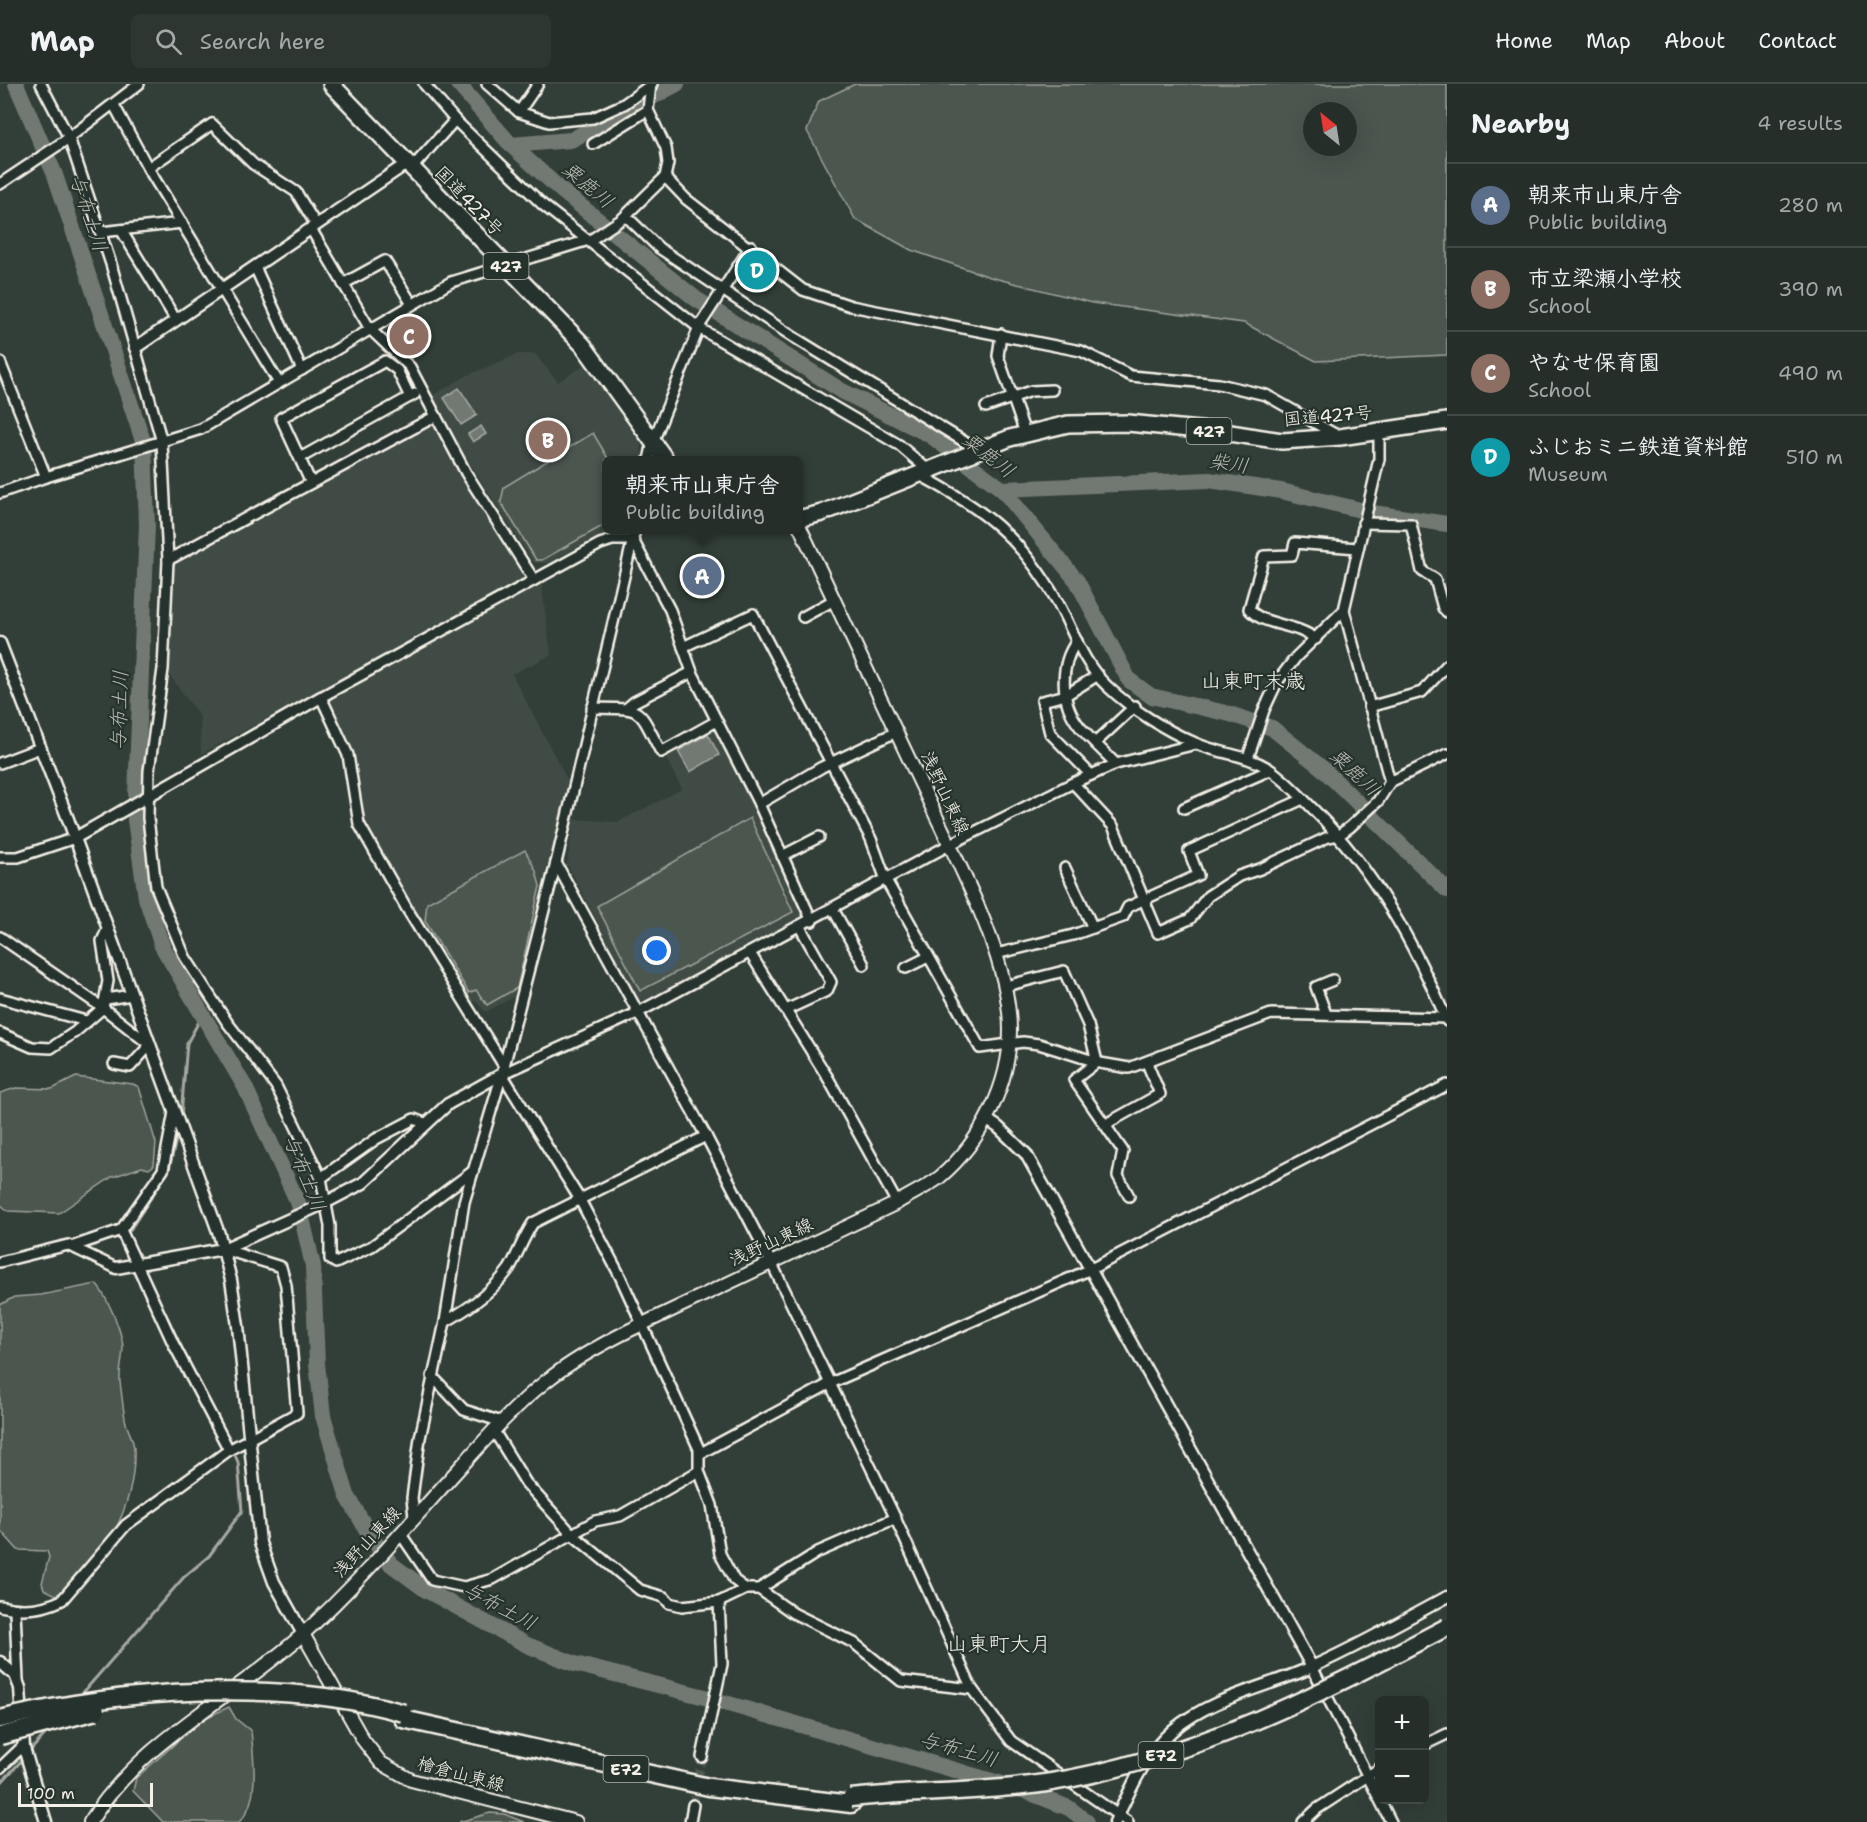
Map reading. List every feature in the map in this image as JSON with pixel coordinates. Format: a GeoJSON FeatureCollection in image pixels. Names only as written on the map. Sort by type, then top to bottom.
{"type":"FeatureCollection","features":[{"type":"Feature","properties":{"kind":"highway","name":"国道427号"},"geometry":{"type":"LineString","coordinates":[[331,84],[583,345],[663,456]]}},
{"type":"Feature","properties":{"kind":"highway","name":"国道427号"},"geometry":{"type":"LineString","coordinates":[[803,519],[1025,433],[1068,424],[1108,422],[1230,433],[1282,441],[1340,437],[1447,421]]}},
{"type":"Feature","properties":{"kind":"highway","name":"E72"},"geometry":{"type":"LineString","coordinates":[[851,1801],[992,1790],[1116,1768],[1195,1746],[1307,1700],[1447,1627]]}},
{"type":"Feature","properties":{"kind":"highway","name":"E72"},"geometry":{"type":"LineString","coordinates":[[0,1725],[126,1704],[249,1701],[312,1706],[403,1716],[710,1787],[907,1805],[968,1800],[1108,1780],[1220,1745],[1302,1711],[1447,1637]]}},
{"type":"Feature","properties":{"kind":"highway","name":"E72"},"geometry":{"type":"LineString","coordinates":[[0,1719],[66,1706],[197,1692],[308,1697],[380,1706],[403,1716]]}},
{"type":"Feature","properties":{"kind":"highway"},"geometry":{"type":"LineString","coordinates":[[0,1736],[126,1704]]}},
{"type":"Feature","properties":{"kind":"main road","name":"浅野山東線"},"geometry":{"type":"LineString","coordinates":[[90,1822],[110,1792],[137,1764],[303,1635],[528,1396],[567,1366],[642,1324],[897,1203],[937,1179],[953,1165],[986,1119],[998,1095],[1008,1045],[1010,1031],[1006,986],[996,954],[950,845],[803,532]]}},
{"type":"Feature","properties":{"kind":"main road","name":"檜倉山東線"},"geometry":{"type":"LineString","coordinates":[[303,1635],[363,1740],[373,1755],[391,1770],[422,1783],[576,1822]]}},
{"type":"Feature","properties":{"kind":"street"},"geometry":{"type":"LineString","coordinates":[[41,84],[68,139],[100,232],[135,348],[160,443],[168,560],[163,669],[146,799],[156,887],[180,947],[199,981],[276,1086],[321,1178],[323,1205],[330,1226],[330,1259],[336,1263],[372,1246],[473,1171]]}},
{"type":"Feature","properties":{"kind":"street"},"geometry":{"type":"LineString","coordinates":[[0,184],[25,165],[68,139],[139,84]]}},
{"type":"Feature","properties":{"kind":"street"},"geometry":{"type":"LineString","coordinates":[[424,84],[455,120],[543,205],[700,327],[899,445],[927,471],[974,506],[1016,542],[1056,599],[1077,641],[1107,686],[1196,744],[1250,753],[1303,799],[1339,835],[1384,895],[1419,956],[1446,1020],[1326,1014],[1271,1014],[1208,1036],[1147,1063],[1129,1068],[1097,1062],[1039,1044],[1023,1042],[981,1048],[886,880],[871,839],[753,614],[683,647]]}},
{"type":"Feature","properties":{"kind":"street"},"geometry":{"type":"LineString","coordinates":[[487,84],[519,112],[549,122],[593,118],[624,104],[651,84]]}},
{"type":"Feature","properties":{"kind":"street"},"geometry":{"type":"LineString","coordinates":[[519,112],[538,84]]}},
{"type":"Feature","properties":{"kind":"street"},"geometry":{"type":"LineString","coordinates":[[0,494],[45,477],[201,429],[451,282],[589,240],[624,217],[665,177],[668,162],[666,148],[648,110],[651,84]]}},
{"type":"Feature","properties":{"kind":"street"},"geometry":{"type":"LineString","coordinates":[[114,105],[147,168],[279,383]]}},
{"type":"Feature","properties":{"kind":"street"},"geometry":{"type":"LineString","coordinates":[[593,144],[648,110]]}},
{"type":"Feature","properties":{"kind":"street"},"geometry":{"type":"LineString","coordinates":[[135,348],[314,226],[408,166],[455,120]]}},
{"type":"Feature","properties":{"kind":"street"},"geometry":{"type":"LineString","coordinates":[[147,168],[212,124],[253,164],[296,192],[343,284],[370,329],[410,367],[466,473],[534,580]]}},
{"type":"Feature","properties":{"kind":"street"},"geometry":{"type":"LineString","coordinates":[[665,177],[686,199],[750,246],[803,290],[851,306],[1081,351],[1131,376],[1218,384],[1266,395],[1340,437]]}},
{"type":"Feature","properties":{"kind":"street"},"geometry":{"type":"LineString","coordinates":[[624,217],[659,248],[722,291],[976,451]]}},
{"type":"Feature","properties":{"kind":"street"},"geometry":{"type":"LineString","coordinates":[[100,232],[182,223]]}},
{"type":"Feature","properties":{"kind":"street"},"geometry":{"type":"LineString","coordinates":[[122,230],[176,320]]}},
{"type":"Feature","properties":{"kind":"street"},"geometry":{"type":"LineString","coordinates":[[650,456],[653,442],[700,327],[750,246]]}},
{"type":"Feature","properties":{"kind":"street"},"geometry":{"type":"LineString","coordinates":[[343,284],[385,261],[412,304]]}},
{"type":"Feature","properties":{"kind":"street"},"geometry":{"type":"LineString","coordinates":[[255,267],[302,369]]}},
{"type":"Feature","properties":{"kind":"street"},"geometry":{"type":"LineString","coordinates":[[1001,334],[998,356],[1025,433]]}},
{"type":"Feature","properties":{"kind":"street"},"geometry":{"type":"LineString","coordinates":[[311,483],[281,418],[386,361],[397,370],[410,397]]}},
{"type":"Feature","properties":{"kind":"street"},"geometry":{"type":"LineString","coordinates":[[0,362],[45,477]]}},
{"type":"Feature","properties":{"kind":"street"},"geometry":{"type":"LineString","coordinates":[[300,458],[422,390]]}},
{"type":"Feature","properties":{"kind":"street"},"geometry":{"type":"LineString","coordinates":[[986,407],[1031,392],[1052,390]]}},
{"type":"Feature","properties":{"kind":"street"},"geometry":{"type":"LineString","coordinates":[[168,560],[436,416]]}},
{"type":"Feature","properties":{"kind":"street"},"geometry":{"type":"LineString","coordinates":[[1379,431],[1378,459],[1344,610],[1390,782]]}},
{"type":"Feature","properties":{"kind":"street"},"geometry":{"type":"LineString","coordinates":[[1363,522],[1411,524],[1422,571],[1435,579],[1443,608],[1447,612]]}},
{"type":"Feature","properties":{"kind":"street"},"geometry":{"type":"LineString","coordinates":[[414,1517],[412,1498],[432,1376],[445,1322],[464,1202],[503,1070],[556,863],[634,534]]}},
{"type":"Feature","properties":{"kind":"street"},"geometry":{"type":"LineString","coordinates":[[0,857],[18,857],[75,838],[321,697],[604,542],[633,540]]}},
{"type":"Feature","properties":{"kind":"street"},"geometry":{"type":"LineString","coordinates":[[633,540],[670,610],[692,672],[715,722],[759,804],[812,921]]}},
{"type":"Feature","properties":{"kind":"street"},"geometry":{"type":"LineString","coordinates":[[1316,639],[1303,629],[1256,617],[1249,609],[1264,556],[1292,555],[1294,543],[1357,548]]}},
{"type":"Feature","properties":{"kind":"street"},"geometry":{"type":"LineString","coordinates":[[803,617],[834,600]]}},
{"type":"Feature","properties":{"kind":"street"},"geometry":{"type":"LineString","coordinates":[[1250,753],[1263,711],[1277,682],[1296,657],[1344,610]]}},
{"type":"Feature","properties":{"kind":"street"},"geometry":{"type":"LineString","coordinates":[[1077,641],[1067,654],[1063,670],[1066,695],[1079,726],[1116,764]]}},
{"type":"Feature","properties":{"kind":"street"},"geometry":{"type":"LineString","coordinates":[[0,643],[75,838],[223,1249],[238,1326],[256,1516],[264,1556],[274,1582],[303,1635]]}},
{"type":"Feature","properties":{"kind":"street"},"geometry":{"type":"LineString","coordinates":[[1370,707],[1422,692],[1447,665]]}},
{"type":"Feature","properties":{"kind":"street"},"geometry":{"type":"LineString","coordinates":[[627,708],[634,702],[692,672]]}},
{"type":"Feature","properties":{"kind":"street"},"geometry":{"type":"LineString","coordinates":[[1091,775],[1050,733],[1042,701],[1066,695],[1098,675]]}},
{"type":"Feature","properties":{"kind":"street"},"geometry":{"type":"LineString","coordinates":[[321,697],[348,755],[359,824],[406,909],[579,1198],[620,1276],[701,1453],[699,1471],[712,1505],[720,1554],[734,1580],[746,1589]]}},
{"type":"Feature","properties":{"kind":"street"},"geometry":{"type":"LineString","coordinates":[[1095,743],[1135,706]]}},
{"type":"Feature","properties":{"kind":"street"},"geometry":{"type":"LineString","coordinates":[[592,708],[627,708],[640,713],[661,752],[715,722]]}},
{"type":"Feature","properties":{"kind":"street"},"geometry":{"type":"LineString","coordinates":[[759,804],[830,764],[896,732]]}},
{"type":"Feature","properties":{"kind":"street"},"geometry":{"type":"LineString","coordinates":[[71,1246],[116,1268],[223,1249],[272,1228],[323,1205],[363,1183],[448,1104],[503,1070],[637,1013],[950,845],[1073,783],[1116,764],[1196,744]]}},
{"type":"Feature","properties":{"kind":"street"},"geometry":{"type":"LineString","coordinates":[[0,763],[40,748]]}},
{"type":"Feature","properties":{"kind":"street"},"geometry":{"type":"LineString","coordinates":[[1073,783],[1113,826],[1143,902],[1158,933],[1190,919],[1208,896],[1239,876],[1260,869],[1328,837],[1339,835],[1378,801],[1390,782],[1447,754]]}},
{"type":"Feature","properties":{"kind":"street"},"geometry":{"type":"LineString","coordinates":[[1184,808],[1270,770]]}},
{"type":"Feature","properties":{"kind":"street"},"geometry":{"type":"LineString","coordinates":[[996,954],[1093,928],[1123,917],[1128,907],[1198,875],[1189,851],[1303,799]]}},
{"type":"Feature","properties":{"kind":"street"},"geometry":{"type":"LineString","coordinates":[[782,855],[819,837]]}},
{"type":"Feature","properties":{"kind":"street"},"geometry":{"type":"LineString","coordinates":[[556,863],[706,1137],[771,1262],[896,1518],[972,1689],[1011,1741],[1119,1820],[1143,1766],[1161,1742],[1182,1722],[1208,1709],[1312,1667],[1447,1597]]}},
{"type":"Feature","properties":{"kind":"street"},"geometry":{"type":"LineString","coordinates":[[1065,868],[1093,928]]}},
{"type":"Feature","properties":{"kind":"street"},"geometry":{"type":"LineString","coordinates":[[833,909],[864,964]]}},
{"type":"Feature","properties":{"kind":"street"},"geometry":{"type":"LineString","coordinates":[[786,1010],[827,991],[831,982],[800,927]]}},
{"type":"Feature","properties":{"kind":"street"},"geometry":{"type":"LineString","coordinates":[[104,1004],[108,981],[102,941],[108,928]]}},
{"type":"Feature","properties":{"kind":"street"},"geometry":{"type":"LineString","coordinates":[[0,937],[104,1004],[150,1045]]}},
{"type":"Feature","properties":{"kind":"street"},"geometry":{"type":"LineString","coordinates":[[750,954],[828,1078],[897,1203]]}},
{"type":"Feature","properties":{"kind":"street"},"geometry":{"type":"LineString","coordinates":[[906,968],[928,957]]}},
{"type":"Feature","properties":{"kind":"street"},"geometry":{"type":"LineString","coordinates":[[1006,986],[1064,971],[1088,1025],[1097,1062]]}},
{"type":"Feature","properties":{"kind":"street"},"geometry":{"type":"LineString","coordinates":[[1326,1014],[1316,987],[1333,980]]}},
{"type":"Feature","properties":{"kind":"street"},"geometry":{"type":"LineString","coordinates":[[0,1033],[42,1049],[51,1048],[75,1032],[104,1004],[132,995]]}},
{"type":"Feature","properties":{"kind":"street"},"geometry":{"type":"LineString","coordinates":[[0,998],[86,1021]]}},
{"type":"Feature","properties":{"kind":"street"},"geometry":{"type":"LineString","coordinates":[[114,1064],[130,1067],[150,1045]]}},
{"type":"Feature","properties":{"kind":"street"},"geometry":{"type":"LineString","coordinates":[[1097,1062],[1074,1080],[1124,1151],[1118,1176],[1129,1196]]}},
{"type":"Feature","properties":{"kind":"street"},"geometry":{"type":"LineString","coordinates":[[1106,1124],[1160,1094],[1147,1063]]}},
{"type":"Feature","properties":{"kind":"street"},"geometry":{"type":"LineString","coordinates":[[701,1453],[831,1383],[1091,1269],[1447,1085]]}},
{"type":"Feature","properties":{"kind":"street"},"geometry":{"type":"LineString","coordinates":[[0,1262],[56,1246],[71,1246],[121,1230],[163,1170],[174,1112]]}},
{"type":"Feature","properties":{"kind":"street"},"geometry":{"type":"LineString","coordinates":[[321,1178],[376,1139],[414,1119],[427,1124]]}},
{"type":"Feature","properties":{"kind":"street"},"geometry":{"type":"LineString","coordinates":[[986,1119],[998,1126],[1026,1154],[1312,1667],[1391,1822]]}},
{"type":"Feature","properties":{"kind":"street"},"geometry":{"type":"LineString","coordinates":[[445,1322],[468,1309],[509,1268],[520,1242],[533,1223],[579,1198],[706,1137]]}},
{"type":"Feature","properties":{"kind":"street"},"geometry":{"type":"LineString","coordinates":[[121,1230],[135,1263],[229,1450]]}},
{"type":"Feature","properties":{"kind":"street"},"geometry":{"type":"LineString","coordinates":[[0,1606],[15,1610],[48,1607],[62,1600],[126,1525],[229,1450],[297,1413],[286,1285],[281,1267],[223,1249]]}},
{"type":"Feature","properties":{"kind":"street"},"geometry":{"type":"LineString","coordinates":[[432,1376],[464,1410],[498,1427],[526,1483],[572,1534],[640,1590],[664,1597],[669,1603],[682,1606],[719,1602],[746,1589],[759,1589],[818,1552],[896,1518]]}},
{"type":"Feature","properties":{"kind":"street"},"geometry":{"type":"LineString","coordinates":[[398,1535],[432,1580],[464,1587],[493,1579],[595,1521],[620,1516],[699,1471]]}},
{"type":"Feature","properties":{"kind":"street"},"geometry":{"type":"LineString","coordinates":[[759,1589],[793,1613],[854,1643],[901,1681],[972,1689]]}},
{"type":"Feature","properties":{"kind":"street"},"geometry":{"type":"LineString","coordinates":[[702,1757],[722,1665],[719,1602]]}},
{"type":"Feature","properties":{"kind":"street"},"geometry":{"type":"LineString","coordinates":[[15,1610],[23,1746],[46,1822]]}},
{"type":"Feature","properties":{"kind":"street"},"geometry":{"type":"LineString","coordinates":[[0,1662],[10,1669],[18,1681]]}},
{"type":"Feature","properties":{"kind":"street"},"geometry":{"type":"LineString","coordinates":[[1429,1743],[1447,1734]]}},
{"type":"Feature","properties":{"kind":"street"},"geometry":{"type":"LineString","coordinates":[[0,1768],[23,1746]]}},
{"type":"Feature","properties":{"kind":"street"},"geometry":{"type":"LineString","coordinates":[[1303,1822],[1375,1770]]}},
{"type":"Feature","properties":{"kind":"street"},"geometry":{"type":"LineString","coordinates":[[690,1822],[693,1805]]}},
{"type":"Feature","properties":{"kind":"shaded area"},"geometry":{"type":"Polygon","coordinates":[[[855,84],[1447,84],[1447,355],[1316,361],[1244,323],[1092,303],[990,277],[911,250],[855,219],[807,131],[819,101],[855,84]]]}},
{"type":"Feature","properties":{"kind":"shaded area"},"geometry":{"type":"Polygon","coordinates":[[[518,354],[535,354],[558,382],[586,364],[638,432],[643,456],[602,456],[603,534],[547,563],[534,563],[472,467],[432,396],[468,375],[518,354]]]}},
{"type":"Feature","properties":{"kind":"shaded area"},"geometry":{"type":"Polygon","coordinates":[[[459,388],[477,415],[461,425],[444,398],[459,388]]]}},
{"type":"Feature","properties":{"kind":"shaded area"},"geometry":{"type":"Polygon","coordinates":[[[433,422],[520,568],[523,581],[201,754],[200,717],[168,673],[174,563],[433,422]]]}},
{"type":"Feature","properties":{"kind":"shaded area"},"geometry":{"type":"Polygon","coordinates":[[[481,426],[486,434],[473,442],[468,434],[481,426]]]}},
{"type":"Feature","properties":{"kind":"shaded area"},"geometry":{"type":"Polygon","coordinates":[[[593,433],[607,456],[602,456],[602,526],[542,560],[536,560],[501,502],[504,487],[593,433]]]}},
{"type":"Feature","properties":{"kind":"shaded area"},"geometry":{"type":"Polygon","coordinates":[[[541,581],[551,655],[512,674],[571,787],[519,994],[486,1012],[475,1001],[470,1004],[364,823],[356,757],[329,700],[330,697],[541,581]]]}},
{"type":"Feature","properties":{"kind":"shaded area"},"geometry":{"type":"Polygon","coordinates":[[[714,728],[754,802],[804,919],[644,1000],[639,1000],[567,864],[574,819],[618,822],[682,789],[663,753],[714,728]]]}},
{"type":"Feature","properties":{"kind":"shaded area"},"geometry":{"type":"Polygon","coordinates":[[[708,734],[719,755],[690,772],[678,751],[708,734]]]}},
{"type":"Feature","properties":{"kind":"shaded area"},"geometry":{"type":"Polygon","coordinates":[[[750,818],[793,912],[640,991],[597,906],[750,818]]]}},
{"type":"Feature","properties":{"kind":"shaded area"},"geometry":{"type":"Polygon","coordinates":[[[525,850],[536,871],[540,886],[517,988],[487,1005],[476,990],[469,993],[425,921],[427,903],[525,850]]]}},
{"type":"Feature","properties":{"kind":"shaded area"},"geometry":{"type":"Polygon","coordinates":[[[76,1077],[133,1084],[139,1087],[156,1143],[154,1165],[149,1169],[142,1167],[112,1177],[59,1213],[8,1211],[0,1204],[0,1093],[16,1088],[52,1089],[76,1077]]]}},
{"type":"Feature","properties":{"kind":"shaded area"},"geometry":{"type":"Polygon","coordinates":[[[96,1284],[109,1304],[122,1339],[120,1382],[126,1423],[134,1446],[133,1470],[123,1512],[114,1533],[89,1569],[73,1584],[56,1595],[44,1589],[42,1583],[49,1557],[47,1551],[18,1550],[0,1530],[0,1305],[14,1297],[41,1295],[96,1284]]]}},
{"type":"Feature","properties":{"kind":"shaded area"},"geometry":{"type":"Polygon","coordinates":[[[229,1707],[236,1719],[251,1731],[254,1780],[246,1814],[239,1822],[163,1822],[133,1791],[136,1778],[203,1719],[229,1707]]]}},
{"type":"Feature","properties":{"kind":"shaded area"},"geometry":{"type":"Polygon","coordinates":[[[490,1813],[504,1814],[524,1822],[459,1822],[490,1813]]]}},
{"type":"Feature","properties":{"kind":"waterway","name":"与布土川"},"geometry":{"type":"LineString","coordinates":[[16,84],[55,175],[144,444],[147,525],[135,820],[146,898],[162,946],[245,1087],[299,1205],[313,1266],[317,1364],[323,1416],[347,1495],[369,1534],[391,1564],[426,1590],[527,1645],[575,1664],[701,1696],[1023,1790],[1069,1808],[1087,1822]]}},
{"type":"Feature","properties":{"kind":"waterway","name":"粟鹿川"},"geometry":{"type":"LineString","coordinates":[[458,84],[511,145],[562,191],[696,299],[842,391],[930,435],[1002,489],[1077,581],[1129,680],[1151,696],[1230,714],[1272,728],[1322,768],[1447,890]]}},
{"type":"Feature","properties":{"kind":"waterway"},"geometry":{"type":"LineString","coordinates":[[511,145],[571,140],[677,84]]}},
{"type":"Feature","properties":{"kind":"waterway","name":"柴川"},"geometry":{"type":"LineString","coordinates":[[1002,489],[1209,480],[1281,491],[1373,513],[1447,524]]}},
{"type":"Feature","properties":{"kind":"waterway"},"geometry":{"type":"LineString","coordinates":[[181,1116],[187,1043],[202,1016]]}},
{"type":"Feature","properties":{"kind":"waterway"},"geometry":{"type":"LineString","coordinates":[[132,1243],[128,1233],[169,1170],[178,1131]]}},
{"type":"Feature","properties":{"kind":"waterway"},"geometry":{"type":"LineString","coordinates":[[155,1292],[191,1367]]}},
{"type":"Feature","properties":{"kind":"waterway"},"geometry":{"type":"LineString","coordinates":[[212,1408],[230,1442]]}},
{"type":"Feature","properties":{"kind":"waterway"},"geometry":{"type":"LineString","coordinates":[[80,1696],[184,1577],[209,1556],[242,1511],[238,1462],[233,1451]]}},
{"type":"Feature","properties":{"kind":"waterway"},"geometry":{"type":"LineString","coordinates":[[29,1752],[49,1730]]}},
{"type":"Feature","properties":{"kind":"waterway"},"geometry":{"type":"LineString","coordinates":[[0,1784],[23,1759]]}},
{"type":"Feature","properties":{"kind":"tunnel"},"geometry":{"type":"LineString","coordinates":[[693,1805],[702,1757]]}},
{"type":"Feature","properties":{"kind":"place","name":"ふじおミニ鉄道資料館"},"geometry":{"type":"Point","coordinates":[757,270]}},
{"type":"Feature","properties":{"kind":"place","name":"やなせ保育園"},"geometry":{"type":"Point","coordinates":[409,336]}},
{"type":"Feature","properties":{"kind":"place","name":"市立梁瀬小学校"},"geometry":{"type":"Point","coordinates":[548,440]}},
{"type":"Feature","properties":{"kind":"place","name":"朝来市山東庁舎"},"geometry":{"type":"Point","coordinates":[702,576]}},
{"type":"Feature","properties":{"kind":"district","name":"山東町末歳"},"geometry":{"type":"Point","coordinates":[1253,681]}},
{"type":"Feature","properties":{"kind":"district","name":"山東町大月"},"geometry":{"type":"Point","coordinates":[999,1644]}}]}
